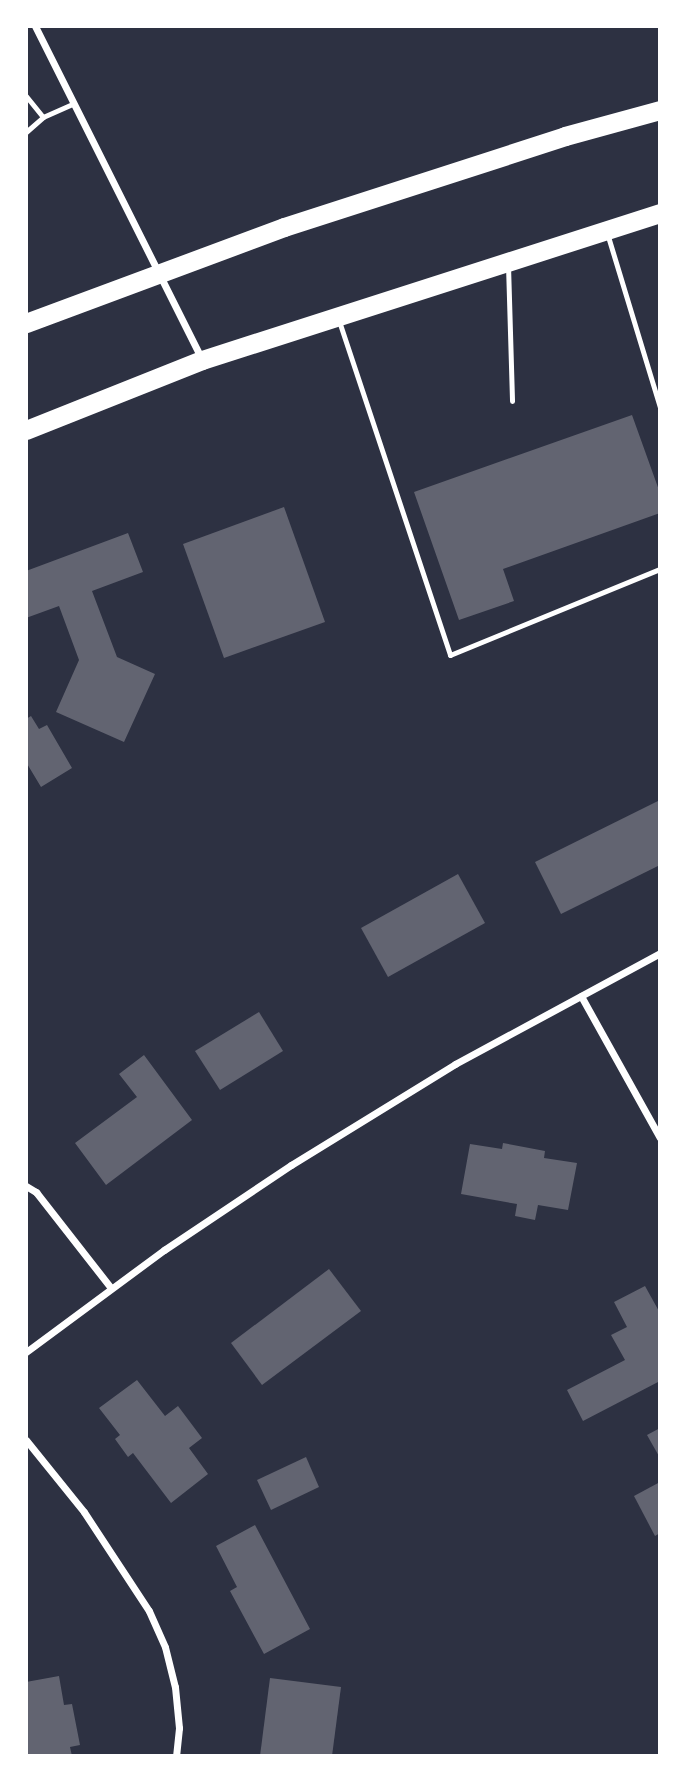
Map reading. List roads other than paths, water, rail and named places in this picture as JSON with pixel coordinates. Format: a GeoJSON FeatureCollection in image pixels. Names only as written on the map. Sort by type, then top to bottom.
{"type":"FeatureCollection","features":[{"type":"Feature","properties":{"kind":"highway"},"geometry":{"type":"LineString","coordinates":[[26,323],[295,223],[565,136],[660,110]]}},
{"type":"Feature","properties":{"kind":"highway"},"geometry":{"type":"LineString","coordinates":[[26,430],[202,360],[508,259],[660,213]]}},
{"type":"Feature","properties":{"kind":"street"},"geometry":{"type":"LineString","coordinates":[[35,26],[202,360]]}},
{"type":"Feature","properties":{"kind":"street"},"geometry":{"type":"LineString","coordinates":[[26,1352],[111,1288],[302,1158],[455,1064],[660,953]]}},
{"type":"Feature","properties":{"kind":"street"},"geometry":{"type":"LineString","coordinates":[[581,996],[660,1138]]}},
{"type":"Feature","properties":{"kind":"street"},"geometry":{"type":"LineString","coordinates":[[26,1186],[36,1192],[111,1288]]}},
{"type":"Feature","properties":{"kind":"street"},"geometry":{"type":"LineString","coordinates":[[26,1440],[84,1512],[149,1611],[165,1647],[175,1687],[180,1728],[176,1756]]}},
{"type":"Feature","properties":{"kind":"lane"},"geometry":{"type":"LineString","coordinates":[[26,96],[43,117]]}},
{"type":"Feature","properties":{"kind":"lane"},"geometry":{"type":"LineString","coordinates":[[26,131],[43,117],[74,103]]}},
{"type":"Feature","properties":{"kind":"lane"},"geometry":{"type":"LineString","coordinates":[[605,229],[660,407]]}},
{"type":"Feature","properties":{"kind":"lane"},"geometry":{"type":"LineString","coordinates":[[508,259],[512,401]]}},
{"type":"Feature","properties":{"kind":"lane"},"geometry":{"type":"LineString","coordinates":[[337,315],[450,655],[660,569]]}}]}
